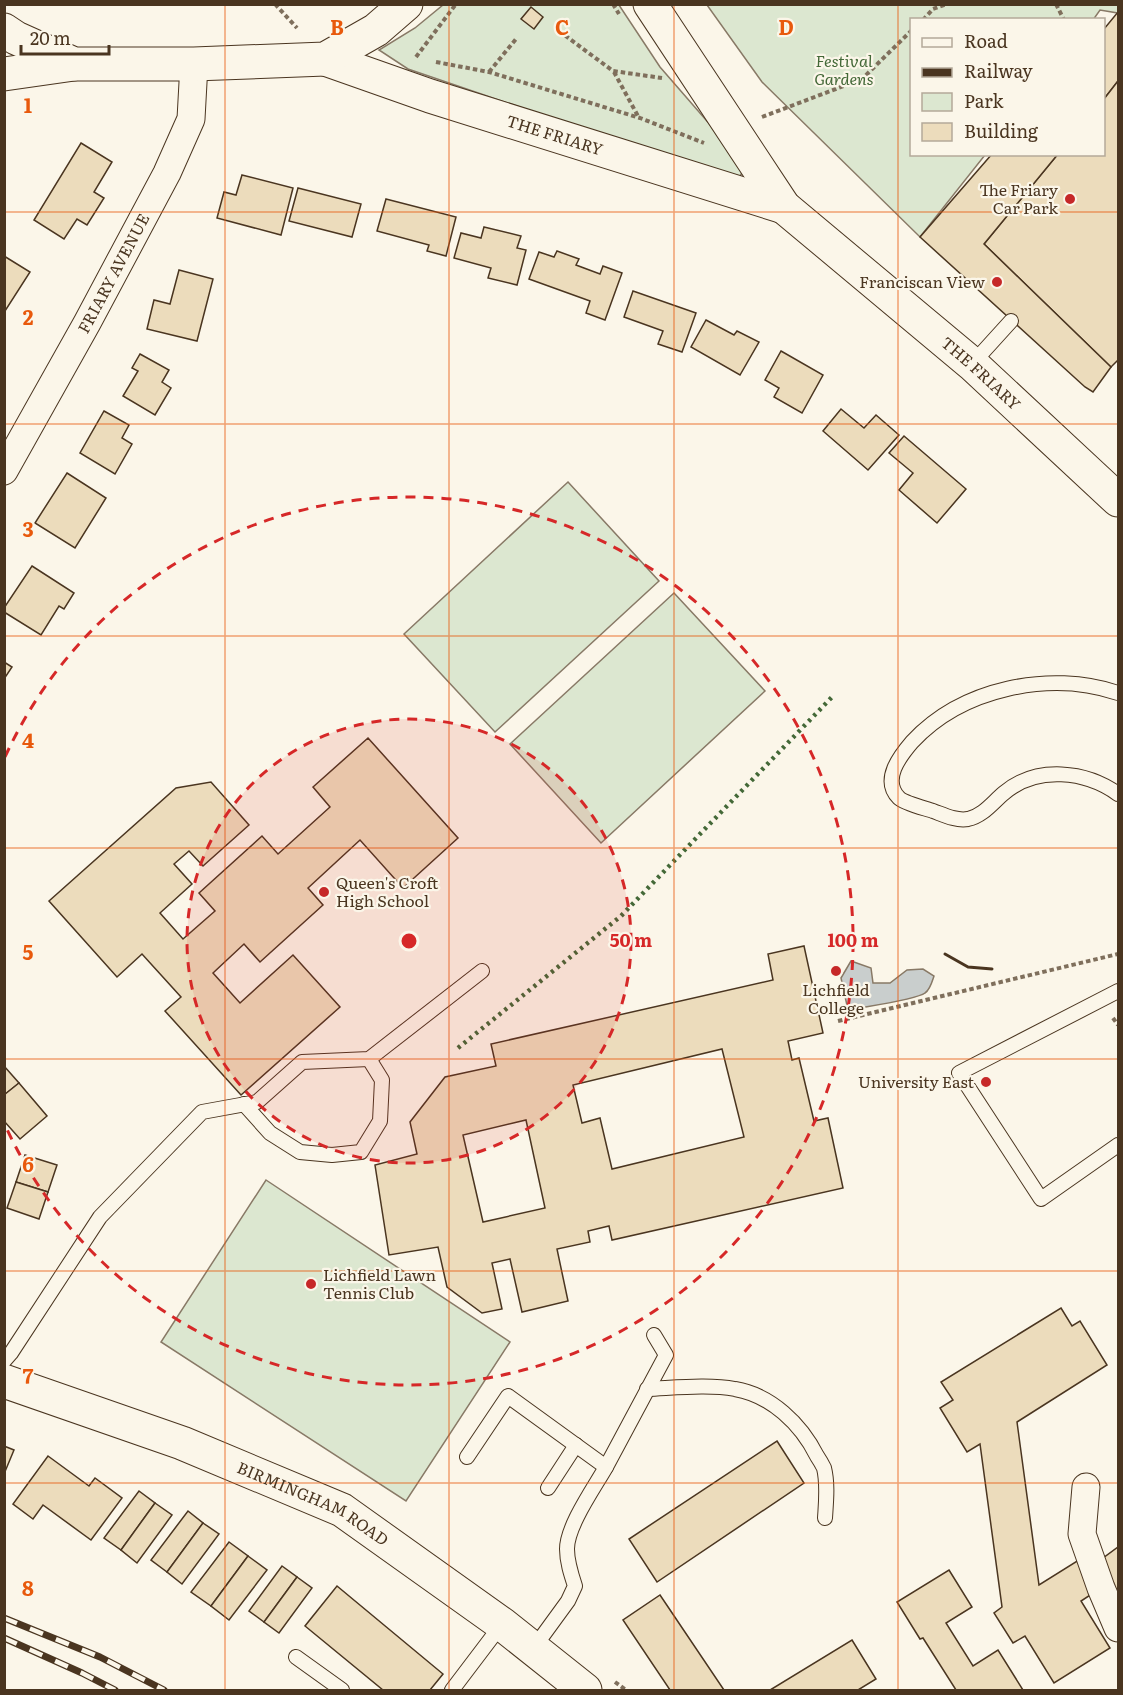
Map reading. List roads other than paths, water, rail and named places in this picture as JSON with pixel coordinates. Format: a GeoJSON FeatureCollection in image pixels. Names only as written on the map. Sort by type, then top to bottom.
{"type":"FeatureCollection","features":[{"type":"Feature","properties":{"kind":"main road","name":"THE FRIARY"},"geometry":{"type":"LineString","coordinates":[[325,59],[376,30],[406,4]]}},
{"type":"Feature","properties":{"kind":"main road","name":"THE FRIARY"},"geometry":{"type":"LineString","coordinates":[[637,14],[784,207],[972,364],[1119,500]]}},
{"type":"Feature","properties":{"kind":"main road","name":"THE FRIARY"},"geometry":{"type":"LineString","coordinates":[[4,30],[16,38],[74,64]]}},
{"type":"Feature","properties":{"kind":"main road","name":"THE FRIARY"},"geometry":{"type":"LineString","coordinates":[[4,74],[74,64],[194,64],[325,59],[430,96],[784,207]]}},
{"type":"Feature","properties":{"kind":"main road","name":"BIRMINGHAM ROAD"},"geometry":{"type":"LineString","coordinates":[[4,1381],[182,1443],[342,1510],[502,1624],[585,1690]]}},
{"type":"Feature","properties":{"kind":"street","name":"FRIARY AVENUE"},"geometry":{"type":"LineString","coordinates":[[4,471],[162,183],[190,119],[194,64]]}},
{"type":"Feature","properties":{"kind":"street"},"geometry":{"type":"LineString","coordinates":[[1086,1487],[1082,1534],[1101,1588],[1119,1628]]}},
{"type":"Feature","properties":{"kind":"lane"},"geometry":{"type":"LineString","coordinates":[[972,364],[1011,321]]}},
{"type":"Feature","properties":{"kind":"lane"},"geometry":{"type":"LineString","coordinates":[[1119,693],[1077,683],[1047,683],[1012,687],[983,696],[926,728],[905,750],[894,768],[891,780],[893,789],[900,799],[957,819],[969,819],[985,810],[1005,792],[1036,776],[1057,774],[1080,776],[1094,780],[1119,794]]}},
{"type":"Feature","properties":{"kind":"lane"},"geometry":{"type":"LineString","coordinates":[[4,1361],[100,1217],[202,1113],[256,1102],[302,1062],[369,1059],[482,971]]}},
{"type":"Feature","properties":{"kind":"lane"},"geometry":{"type":"LineString","coordinates":[[1119,991],[959,1072],[1041,1199],[1119,1145]]}},
{"type":"Feature","properties":{"kind":"lane"},"geometry":{"type":"LineString","coordinates":[[244,1104],[270,1133],[300,1152],[332,1155],[361,1152],[380,1121],[382,1080],[369,1059]]}},
{"type":"Feature","properties":{"kind":"lane"},"geometry":{"type":"LineString","coordinates":[[533,1649],[568,1602],[575,1586],[569,1567],[567,1547],[570,1530],[666,1354],[654,1335]]}},
{"type":"Feature","properties":{"kind":"lane"},"geometry":{"type":"LineString","coordinates":[[647,1389],[734,1388],[761,1397],[794,1421],[824,1467],[825,1518]]}},
{"type":"Feature","properties":{"kind":"lane"},"geometry":{"type":"LineString","coordinates":[[467,1457],[508,1396],[606,1467]]}},
{"type":"Feature","properties":{"kind":"lane"},"geometry":{"type":"LineString","coordinates":[[548,1488],[576,1445]]}},
{"type":"Feature","properties":{"kind":"lane"},"geometry":{"type":"LineString","coordinates":[[452,1690],[502,1624]]}},
{"type":"Feature","properties":{"kind":"lane"},"geometry":{"type":"LineString","coordinates":[[297,1657],[342,1690]]}},
{"type":"Feature","properties":{"kind":"railway"},"geometry":{"type":"LineString","coordinates":[[4,1618],[100,1657],[164,1690]]}},
{"type":"Feature","properties":{"kind":"railway"},"geometry":{"type":"LineString","coordinates":[[4,1638],[115,1690]]}},
{"type":"Feature","properties":{"kind":"place","name":"The Friary Car Park"},"geometry":{"type":"Point","coordinates":[1070,199]}},
{"type":"Feature","properties":{"kind":"place","name":"Franciscan View"},"geometry":{"type":"Point","coordinates":[997,282]}},
{"type":"Feature","properties":{"kind":"place","name":"Queen's Croft High School"},"geometry":{"type":"Point","coordinates":[324,892]}},
{"type":"Feature","properties":{"kind":"place","name":"Lichfield College"},"geometry":{"type":"Point","coordinates":[836,971]}},
{"type":"Feature","properties":{"kind":"place","name":"University East"},"geometry":{"type":"Point","coordinates":[986,1082]}},
{"type":"Feature","properties":{"kind":"place","name":"Lichfield Lawn Tennis Club"},"geometry":{"type":"Point","coordinates":[311,1284]}},
{"type":"Feature","properties":{"kind":"park label","name":"Festival Gardens"},"geometry":{"type":"Point","coordinates":[844,70]}}]}
